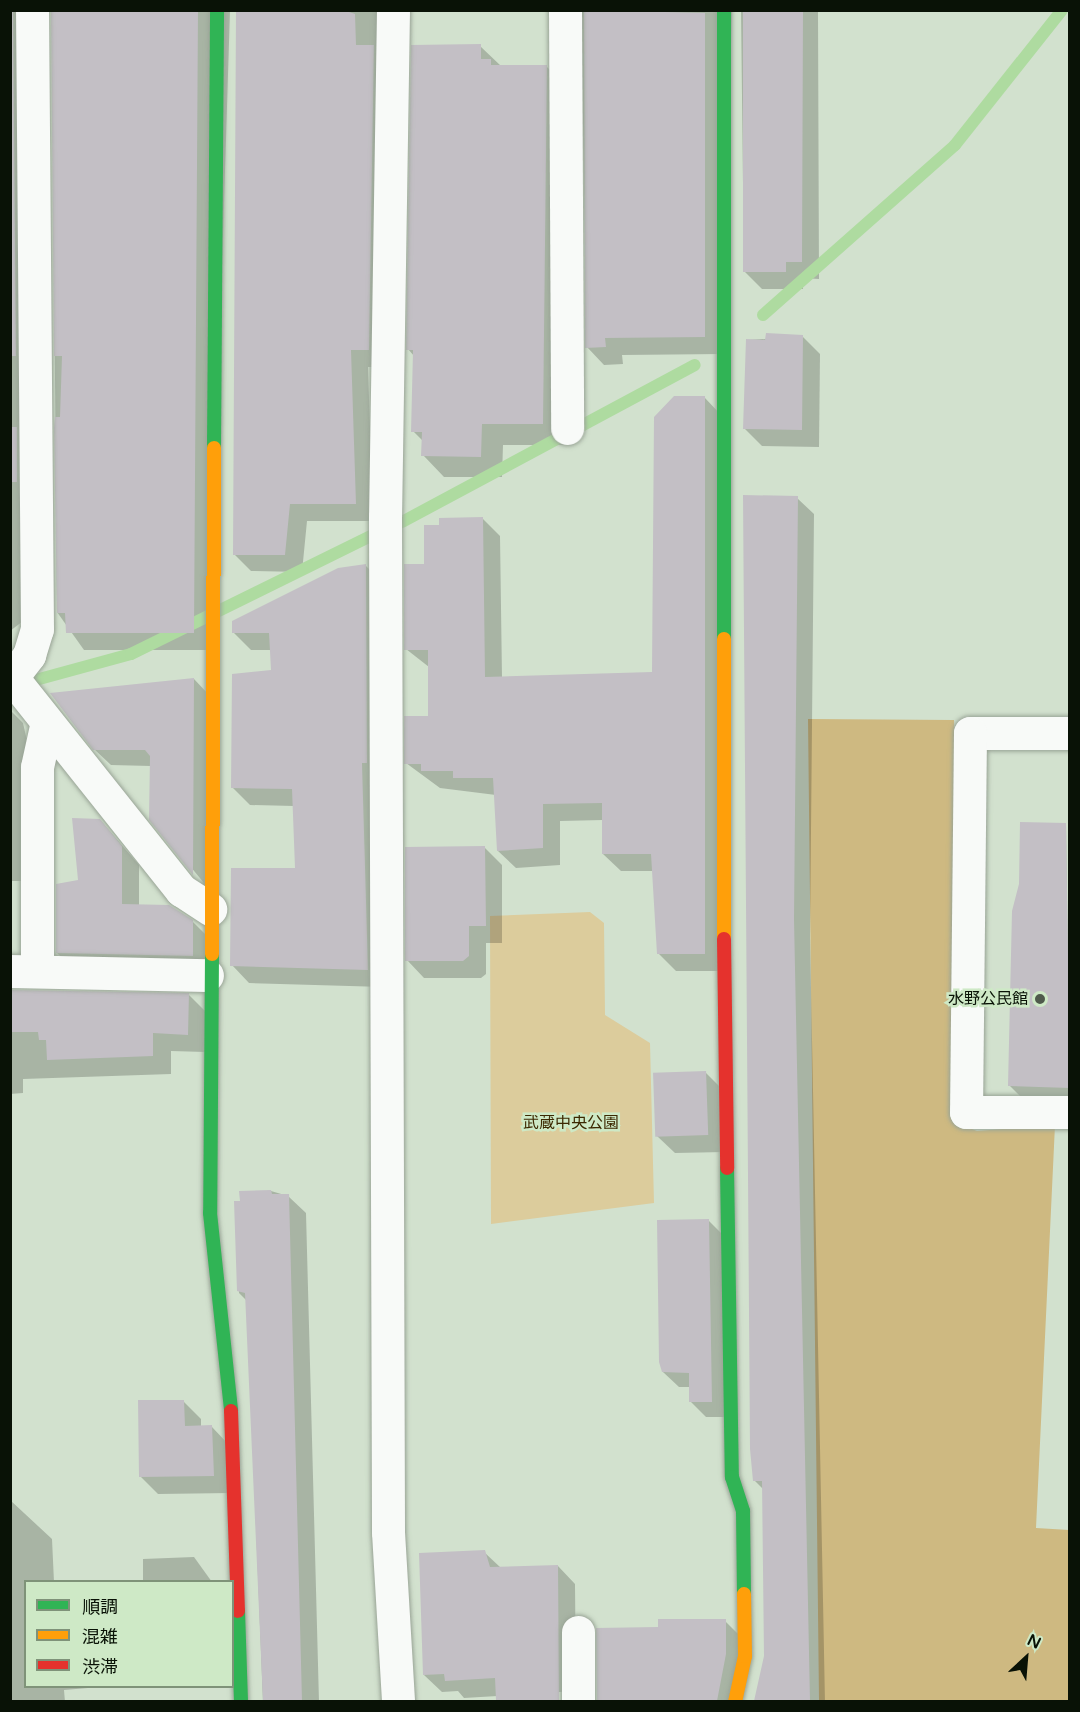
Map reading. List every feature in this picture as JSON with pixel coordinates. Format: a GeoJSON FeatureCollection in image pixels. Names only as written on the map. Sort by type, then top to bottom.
{"type":"FeatureCollection","features":[{"type":"Feature","properties":{"kind":"street"},"geometry":{"type":"LineString","coordinates":[[32,10],[37,629],[29,655],[11,676],[46,726],[181,890],[210,909]]}},
{"type":"Feature","properties":{"kind":"street"},"geometry":{"type":"LineString","coordinates":[[217,10],[210,909],[207,975],[210,1214],[230,1395],[242,1701]]}},
{"type":"Feature","properties":{"kind":"street"},"geometry":{"type":"LineString","coordinates":[[393,10],[385,517],[388,1532],[398,1701]]}},
{"type":"Feature","properties":{"kind":"street"},"geometry":{"type":"LineString","coordinates":[[565,10],[567,428]]}},
{"type":"Feature","properties":{"kind":"street"},"geometry":{"type":"LineString","coordinates":[[724,10],[724,997],[732,1478],[743,1511],[745,1656],[735,1701]]}},
{"type":"Feature","properties":{"kind":"street"},"geometry":{"type":"LineString","coordinates":[[46,726],[37,767],[24,971],[207,975]]}},
{"type":"Feature","properties":{"kind":"street"},"geometry":{"type":"LineString","coordinates":[[1070,733],[970,733],[966,1100],[966,1112],[1070,1112]]}},
{"type":"Feature","properties":{"kind":"street"},"geometry":{"type":"LineString","coordinates":[[578,1632],[578,1701]]}},
{"type":"Feature","properties":{"kind":"green space","name":"武蔵中央公園"},"geometry":{"type":"Polygon","coordinates":[[[590,912],[604,923],[605,1015],[650,1043],[654,1203],[491,1224],[490,916],[590,912]]]}},
{"type":"Feature","properties":{"kind":"shaded area"},"geometry":{"type":"Polygon","coordinates":[[[808,719],[954,720],[960,924],[956,1123],[977,1131],[1055,1125],[1036,1528],[1069,1530],[1069,1701],[819,1701],[808,719]]]}},
{"type":"Feature","properties":{"kind":"building"},"geometry":{"type":"Polygon","coordinates":[[[10,10],[13,10],[16,356],[10,356],[10,10]]]}},
{"type":"Feature","properties":{"kind":"building"},"geometry":{"type":"Polygon","coordinates":[[[51,10],[198,10],[194,633],[66,633],[65,613],[57,613],[54,427],[55,417],[60,417],[62,356],[54,356],[51,10]]]}},
{"type":"Feature","properties":{"kind":"building"},"geometry":{"type":"Polygon","coordinates":[[[236,10],[343,10],[355,14],[356,45],[374,45],[369,350],[351,350],[356,504],[290,504],[285,555],[233,555],[236,10]]]}},
{"type":"Feature","properties":{"kind":"building"},"geometry":{"type":"Polygon","coordinates":[[[584,10],[705,13],[705,337],[605,338],[606,347],[585,348],[584,10]]]}},
{"type":"Feature","properties":{"kind":"building"},"geometry":{"type":"Polygon","coordinates":[[[743,10],[803,10],[802,262],[786,262],[786,272],[743,272],[743,10]]]}},
{"type":"Feature","properties":{"kind":"building"},"geometry":{"type":"Polygon","coordinates":[[[481,44],[481,59],[491,59],[491,65],[547,65],[543,424],[482,424],[481,457],[421,456],[422,432],[411,432],[413,350],[406,350],[411,45],[481,44]]]}},
{"type":"Feature","properties":{"kind":"building"},"geometry":{"type":"Polygon","coordinates":[[[766,333],[803,335],[802,430],[743,429],[746,339],[765,340],[766,333]]]}},
{"type":"Feature","properties":{"kind":"building"},"geometry":{"type":"Polygon","coordinates":[[[674,396],[705,396],[705,954],[657,954],[651,854],[602,854],[602,803],[543,804],[543,848],[497,851],[493,778],[453,778],[453,771],[421,771],[421,764],[404,764],[404,716],[428,716],[428,650],[404,650],[404,564],[424,564],[424,525],[439,525],[439,518],[483,517],[485,677],[652,672],[654,417],[674,396]]]}},
{"type":"Feature","properties":{"kind":"building"},"geometry":{"type":"Polygon","coordinates":[[[10,427],[17,427],[17,482],[10,482],[10,427]]]}},
{"type":"Feature","properties":{"kind":"building"},"geometry":{"type":"Polygon","coordinates":[[[743,495],[798,496],[794,919],[810,1701],[754,1701],[764,1656],[762,1481],[753,1481],[750,1449],[743,495]]]}},
{"type":"Feature","properties":{"kind":"building"},"geometry":{"type":"Polygon","coordinates":[[[366,564],[367,763],[362,763],[368,970],[230,966],[231,868],[295,868],[292,789],[231,788],[232,674],[271,670],[269,633],[232,633],[232,621],[338,568],[366,564]]]}},
{"type":"Feature","properties":{"kind":"building"},"geometry":{"type":"Polygon","coordinates":[[[194,678],[193,875],[149,820],[150,756],[145,750],[93,750],[50,693],[194,678]]]}},
{"type":"Feature","properties":{"kind":"building"},"geometry":{"type":"Polygon","coordinates":[[[72,818],[100,819],[122,846],[122,904],[169,905],[193,920],[193,956],[56,953],[56,884],[78,880],[72,818]]]}},
{"type":"Feature","properties":{"kind":"building","name":"水野公民館"},"geometry":{"type":"Polygon","coordinates":[[[1020,822],[1066,823],[1070,1088],[1008,1086],[1012,911],[1019,884],[1020,822]]]}},
{"type":"Feature","properties":{"kind":"building"},"geometry":{"type":"Polygon","coordinates":[[[485,846],[486,926],[469,926],[469,956],[463,961],[405,961],[405,847],[485,846]]]}},
{"type":"Feature","properties":{"kind":"building"},"geometry":{"type":"Polygon","coordinates":[[[10,990],[189,993],[188,1035],[153,1033],[153,1056],[47,1060],[46,1040],[39,1040],[38,1032],[10,1032],[10,990]]]}},
{"type":"Feature","properties":{"kind":"building"},"geometry":{"type":"Polygon","coordinates":[[[706,1071],[708,1135],[655,1137],[653,1073],[706,1071]]]}},
{"type":"Feature","properties":{"kind":"building"},"geometry":{"type":"Polygon","coordinates":[[[271,1190],[272,1194],[289,1194],[302,1701],[263,1701],[245,1293],[237,1291],[234,1201],[240,1201],[239,1191],[271,1190]]]}},
{"type":"Feature","properties":{"kind":"building"},"geometry":{"type":"Polygon","coordinates":[[[709,1219],[712,1402],[689,1402],[689,1373],[662,1372],[659,1362],[657,1220],[709,1219]]]}},
{"type":"Feature","properties":{"kind":"building"},"geometry":{"type":"Polygon","coordinates":[[[138,1400],[184,1400],[185,1426],[212,1425],[214,1476],[139,1477],[138,1400]]]}},
{"type":"Feature","properties":{"kind":"building"},"geometry":{"type":"Polygon","coordinates":[[[485,1550],[490,1567],[558,1565],[559,1701],[496,1700],[495,1678],[445,1681],[444,1674],[423,1675],[419,1553],[485,1550]]]}},
{"type":"Feature","properties":{"kind":"building"},"geometry":{"type":"Polygon","coordinates":[[[658,1619],[726,1619],[726,1654],[717,1701],[597,1701],[596,1628],[658,1627],[658,1619]]]}},
{"type":"Feature","properties":{"kind":"waterway"},"geometry":{"type":"LineString","coordinates":[[763,315],[955,145],[1062,10]]}},
{"type":"Feature","properties":{"kind":"waterway"},"geometry":{"type":"LineString","coordinates":[[402,522],[695,365]]}},
{"type":"Feature","properties":{"kind":"waterway"},"geometry":{"type":"LineString","coordinates":[[21,684],[131,654],[375,534]]}},
{"type":"Feature","properties":{"kind":"traffic: fast"},"geometry":{"type":"LineString","coordinates":[[214,448],[217,10]]}},
{"type":"Feature","properties":{"kind":"traffic: fast"},"geometry":{"type":"LineString","coordinates":[[724,10],[724,639]]}},
{"type":"Feature","properties":{"kind":"traffic: fast"},"geometry":{"type":"LineString","coordinates":[[212,954],[210,1213],[231,1411]]}},
{"type":"Feature","properties":{"kind":"traffic: fast"},"geometry":{"type":"LineString","coordinates":[[727,1168],[732,1477],[743,1511],[744,1594]]}},
{"type":"Feature","properties":{"kind":"traffic: fast"},"geometry":{"type":"LineString","coordinates":[[238,1611],[241,1702]]}},
{"type":"Feature","properties":{"kind":"traffic: slow"},"geometry":{"type":"LineString","coordinates":[[212,954],[214,448]]}},
{"type":"Feature","properties":{"kind":"traffic: slow"},"geometry":{"type":"LineString","coordinates":[[724,639],[724,939]]}},
{"type":"Feature","properties":{"kind":"traffic: slow"},"geometry":{"type":"LineString","coordinates":[[735,1702],[745,1656],[744,1594]]}},
{"type":"Feature","properties":{"kind":"traffic: jam"},"geometry":{"type":"LineString","coordinates":[[724,939],[727,1168]]}},
{"type":"Feature","properties":{"kind":"traffic: jam"},"geometry":{"type":"LineString","coordinates":[[231,1411],[238,1611]]}},
{"type":"Feature","properties":{"kind":"place","name":"水野公民館"},"geometry":{"type":"Point","coordinates":[1040,999]}}]}
